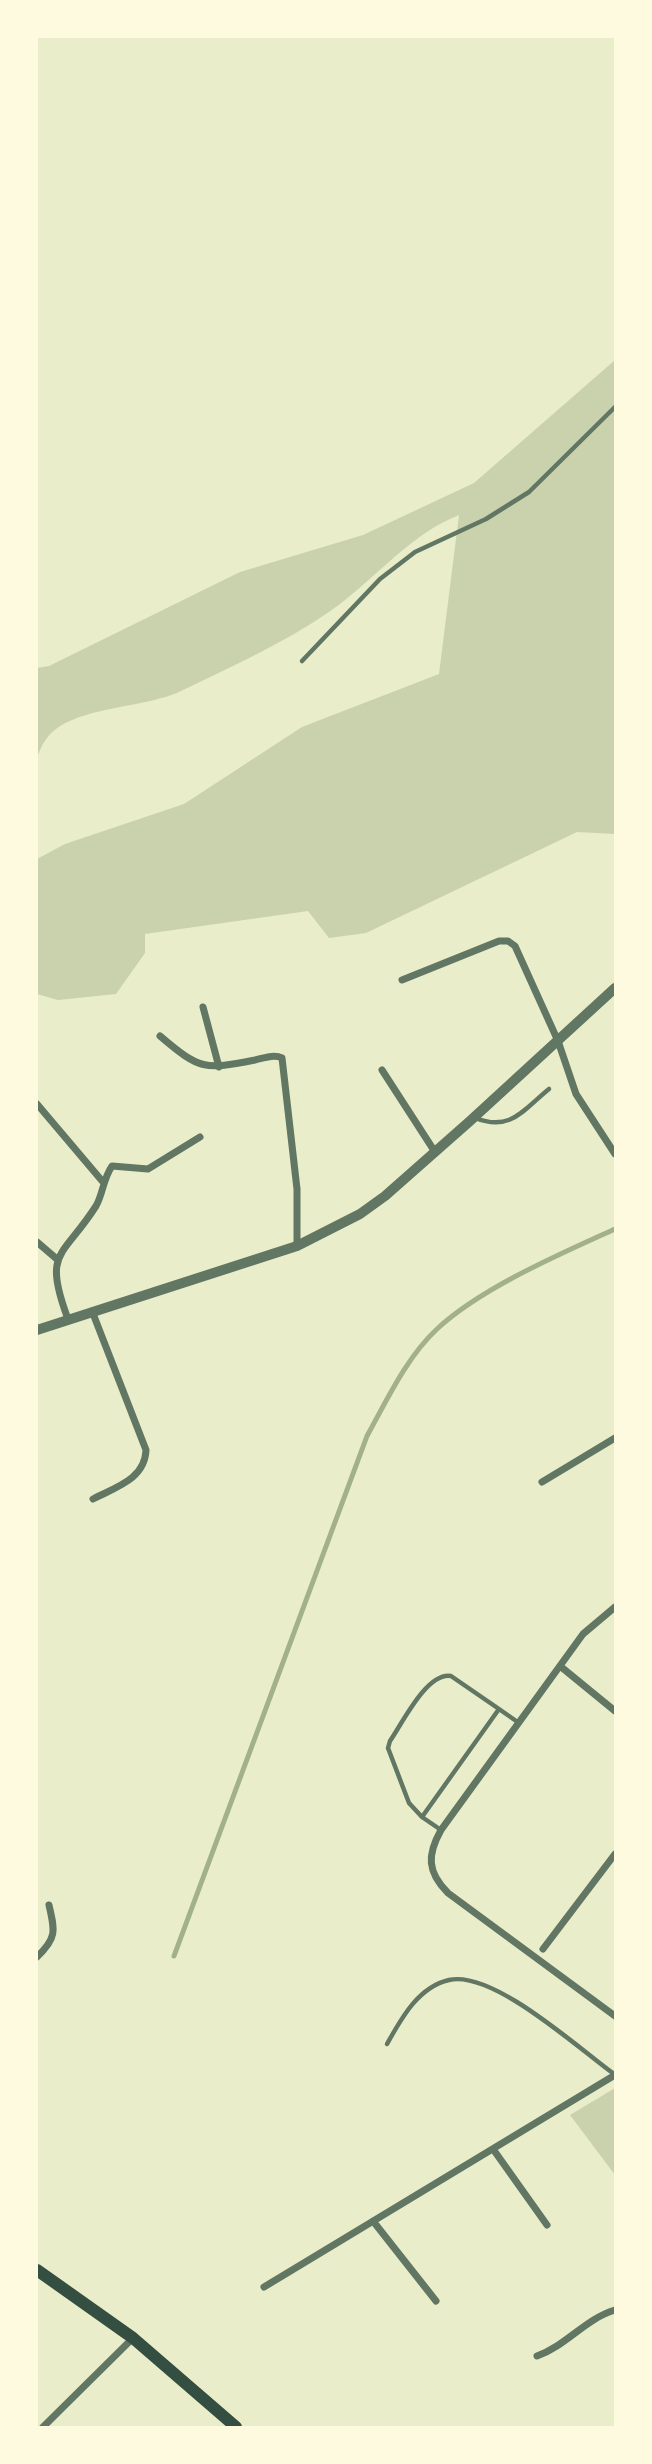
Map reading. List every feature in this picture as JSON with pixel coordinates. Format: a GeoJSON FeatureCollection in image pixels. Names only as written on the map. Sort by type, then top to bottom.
{"type":"FeatureCollection","features":[{"type":"Feature","properties":{"kind":"main road"},"geometry":{"type":"LineString","coordinates":[[37,2270],[133,2338],[236,2427]]}},
{"type":"Feature","properties":{"kind":"street"},"geometry":{"type":"LineString","coordinates":[[402,980],[499,941],[508,941],[515,946],[558,1041],[576,1094],[615,1154]]}},
{"type":"Feature","properties":{"kind":"street"},"geometry":{"type":"LineString","coordinates":[[37,1330],[297,1246],[360,1214],[435,1152],[615,988]]}},
{"type":"Feature","properties":{"kind":"street"},"geometry":{"type":"LineString","coordinates":[[203,1007],[219,1067]]}},
{"type":"Feature","properties":{"kind":"street"},"geometry":{"type":"LineString","coordinates":[[160,1037],[200,1066],[219,1067],[279,1056],[284,1062],[297,1189],[297,1246]]}},
{"type":"Feature","properties":{"kind":"street"},"geometry":{"type":"LineString","coordinates":[[382,1070],[435,1152]]}},
{"type":"Feature","properties":{"kind":"street"},"geometry":{"type":"LineString","coordinates":[[37,1104],[103,1182]]}},
{"type":"Feature","properties":{"kind":"street"},"geometry":{"type":"LineString","coordinates":[[68,1319],[55,1274],[58,1260],[64,1246],[98,1203],[103,1182],[112,1166],[148,1169],[200,1137]]}},
{"type":"Feature","properties":{"kind":"street"},"geometry":{"type":"LineString","coordinates":[[37,1242],[58,1260]]}},
{"type":"Feature","properties":{"kind":"street"},"geometry":{"type":"LineString","coordinates":[[92,1311],[146,1450],[146,1460],[138,1475],[93,1499]]}},
{"type":"Feature","properties":{"kind":"street"},"geometry":{"type":"LineString","coordinates":[[542,1482],[615,1438]]}},
{"type":"Feature","properties":{"kind":"street"},"geometry":{"type":"LineString","coordinates":[[615,1607],[583,1634],[441,1830],[432,1847],[429,1866],[441,1887],[615,2016]]}},
{"type":"Feature","properties":{"kind":"street"},"geometry":{"type":"LineString","coordinates":[[560,1666],[615,1711]]}},
{"type":"Feature","properties":{"kind":"street"},"geometry":{"type":"LineString","coordinates":[[543,1949],[615,1854]]}},
{"type":"Feature","properties":{"kind":"street"},"geometry":{"type":"LineString","coordinates":[[37,1957],[50,1945],[54,1929],[49,1905]]}},
{"type":"Feature","properties":{"kind":"street"},"geometry":{"type":"LineString","coordinates":[[264,2287],[615,2075]]}},
{"type":"Feature","properties":{"kind":"street"},"geometry":{"type":"LineString","coordinates":[[493,2149],[547,2225]]}},
{"type":"Feature","properties":{"kind":"street"},"geometry":{"type":"LineString","coordinates":[[373,2221],[436,2301]]}},
{"type":"Feature","properties":{"kind":"street"},"geometry":{"type":"LineString","coordinates":[[537,2356],[554,2350],[589,2322],[615,2310]]}},
{"type":"Feature","properties":{"kind":"street"},"geometry":{"type":"LineString","coordinates":[[43,2427],[133,2338]]}},
{"type":"Feature","properties":{"kind":"lane"},"geometry":{"type":"LineString","coordinates":[[302,661],[380,579],[415,552],[486,519],[528,492],[615,407]]}},
{"type":"Feature","properties":{"kind":"lane"},"geometry":{"type":"LineString","coordinates":[[474,1117],[491,1124],[510,1121],[549,1089]]}},
{"type":"Feature","properties":{"kind":"lane"},"geometry":{"type":"LineString","coordinates":[[441,1830],[422,1817],[409,1802],[388,1748],[430,1682],[444,1675],[451,1676],[519,1723]]}},
{"type":"Feature","properties":{"kind":"lane"},"geometry":{"type":"LineString","coordinates":[[422,1817],[499,1709]]}},
{"type":"Feature","properties":{"kind":"lane"},"geometry":{"type":"LineString","coordinates":[[387,2044],[403,2017],[421,1996],[449,1980],[462,1980],[502,1992],[615,2075]]}},
{"type":"Feature","properties":{"kind":"green space"},"geometry":{"type":"Polygon","coordinates":[[[615,360],[615,834],[577,832],[366,933],[329,938],[308,911],[145,934],[145,953],[116,994],[58,1000],[37,994],[37,859],[65,844],[184,804],[302,727],[439,674],[459,515],[426,532],[340,604],[283,640],[166,697],[73,720],[47,738],[37,757],[37,668],[49,666],[240,572],[363,535],[474,483],[615,360]]]}},
{"type":"Feature","properties":{"kind":"green space"},"geometry":{"type":"Polygon","coordinates":[[[615,2088],[615,2175],[570,2115],[615,2088]]]}},
{"type":"Feature","properties":{"kind":"waterway"},"geometry":{"type":"LineString","coordinates":[[174,1956],[367,1436],[398,1380],[426,1340],[455,1314],[522,1273],[615,1229]]}}]}
